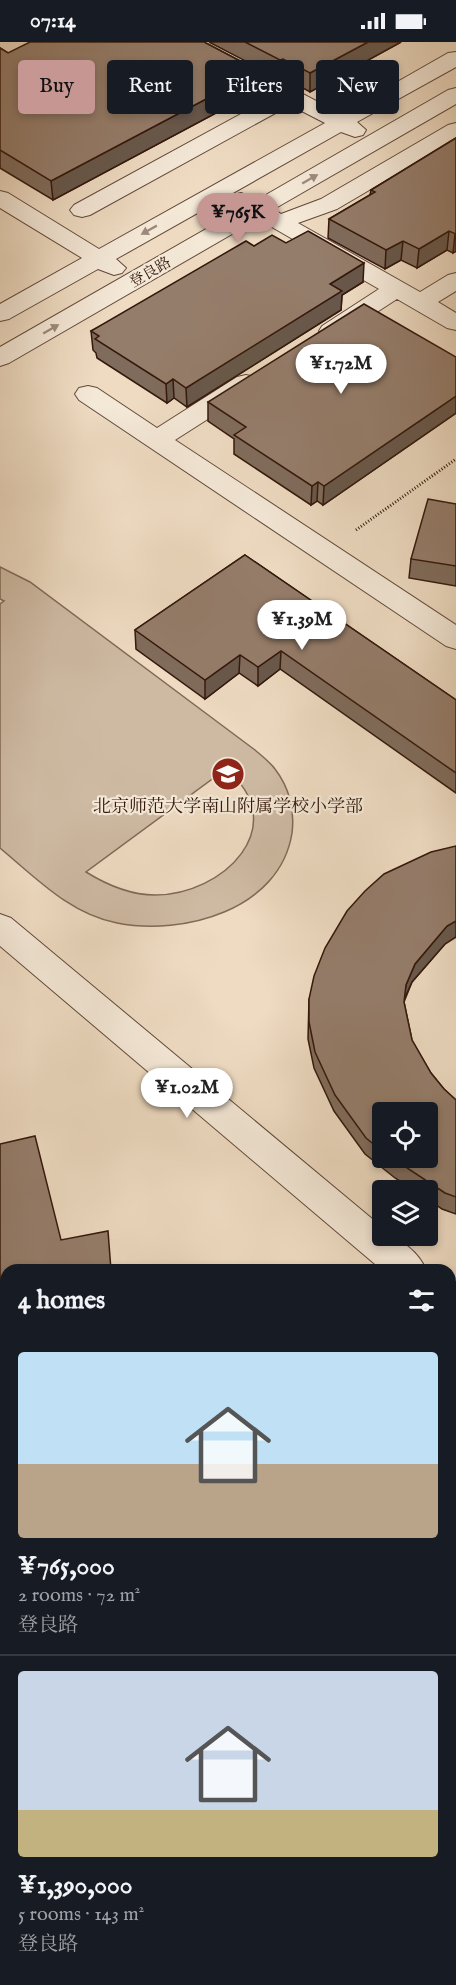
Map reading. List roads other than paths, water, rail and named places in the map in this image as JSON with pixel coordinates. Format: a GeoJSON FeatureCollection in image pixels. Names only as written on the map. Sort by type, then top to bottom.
{"type":"FeatureCollection","features":[{"type":"Feature","properties":{"kind":"street"},"geometry":{"type":"LineString","coordinates":[[188,42],[222,60]]}},
{"type":"Feature","properties":{"kind":"street"},"geometry":{"type":"LineString","coordinates":[[0,314],[456,58]]}},
{"type":"Feature","properties":{"kind":"street","name":"登良路"},"geometry":{"type":"LineString","coordinates":[[0,358],[456,95]]}},
{"type":"Feature","properties":{"kind":"street"},"geometry":{"type":"LineString","coordinates":[[304,103],[375,141]]}},
{"type":"Feature","properties":{"kind":"street"},"geometry":{"type":"LineString","coordinates":[[82,210],[257,114]]}},
{"type":"Feature","properties":{"kind":"street"},"geometry":{"type":"LineString","coordinates":[[280,222],[329,204],[456,130]]}},
{"type":"Feature","properties":{"kind":"street"},"geometry":{"type":"LineString","coordinates":[[221,189],[456,323]]}},
{"type":"Feature","properties":{"kind":"street"},"geometry":{"type":"LineString","coordinates":[[0,198],[134,281]]}},
{"type":"Feature","properties":{"kind":"street"},"geometry":{"type":"LineString","coordinates":[[420,303],[456,280]]}},
{"type":"Feature","properties":{"kind":"street"},"geometry":{"type":"LineString","coordinates":[[306,346],[396,289]]}},
{"type":"Feature","properties":{"kind":"street"},"geometry":{"type":"LineString","coordinates":[[156,440],[266,371]]}},
{"type":"Feature","properties":{"kind":"street"},"geometry":{"type":"LineString","coordinates":[[87,394],[456,639]]}},
{"type":"Feature","properties":{"kind":"street"},"geometry":{"type":"LineString","coordinates":[[0,927],[401,1264]]}},
{"type":"Feature","properties":{"kind":"place","name":"北京师范大学南山附属学校小学部"},"geometry":{"type":"Point","coordinates":[228,774]}}]}
